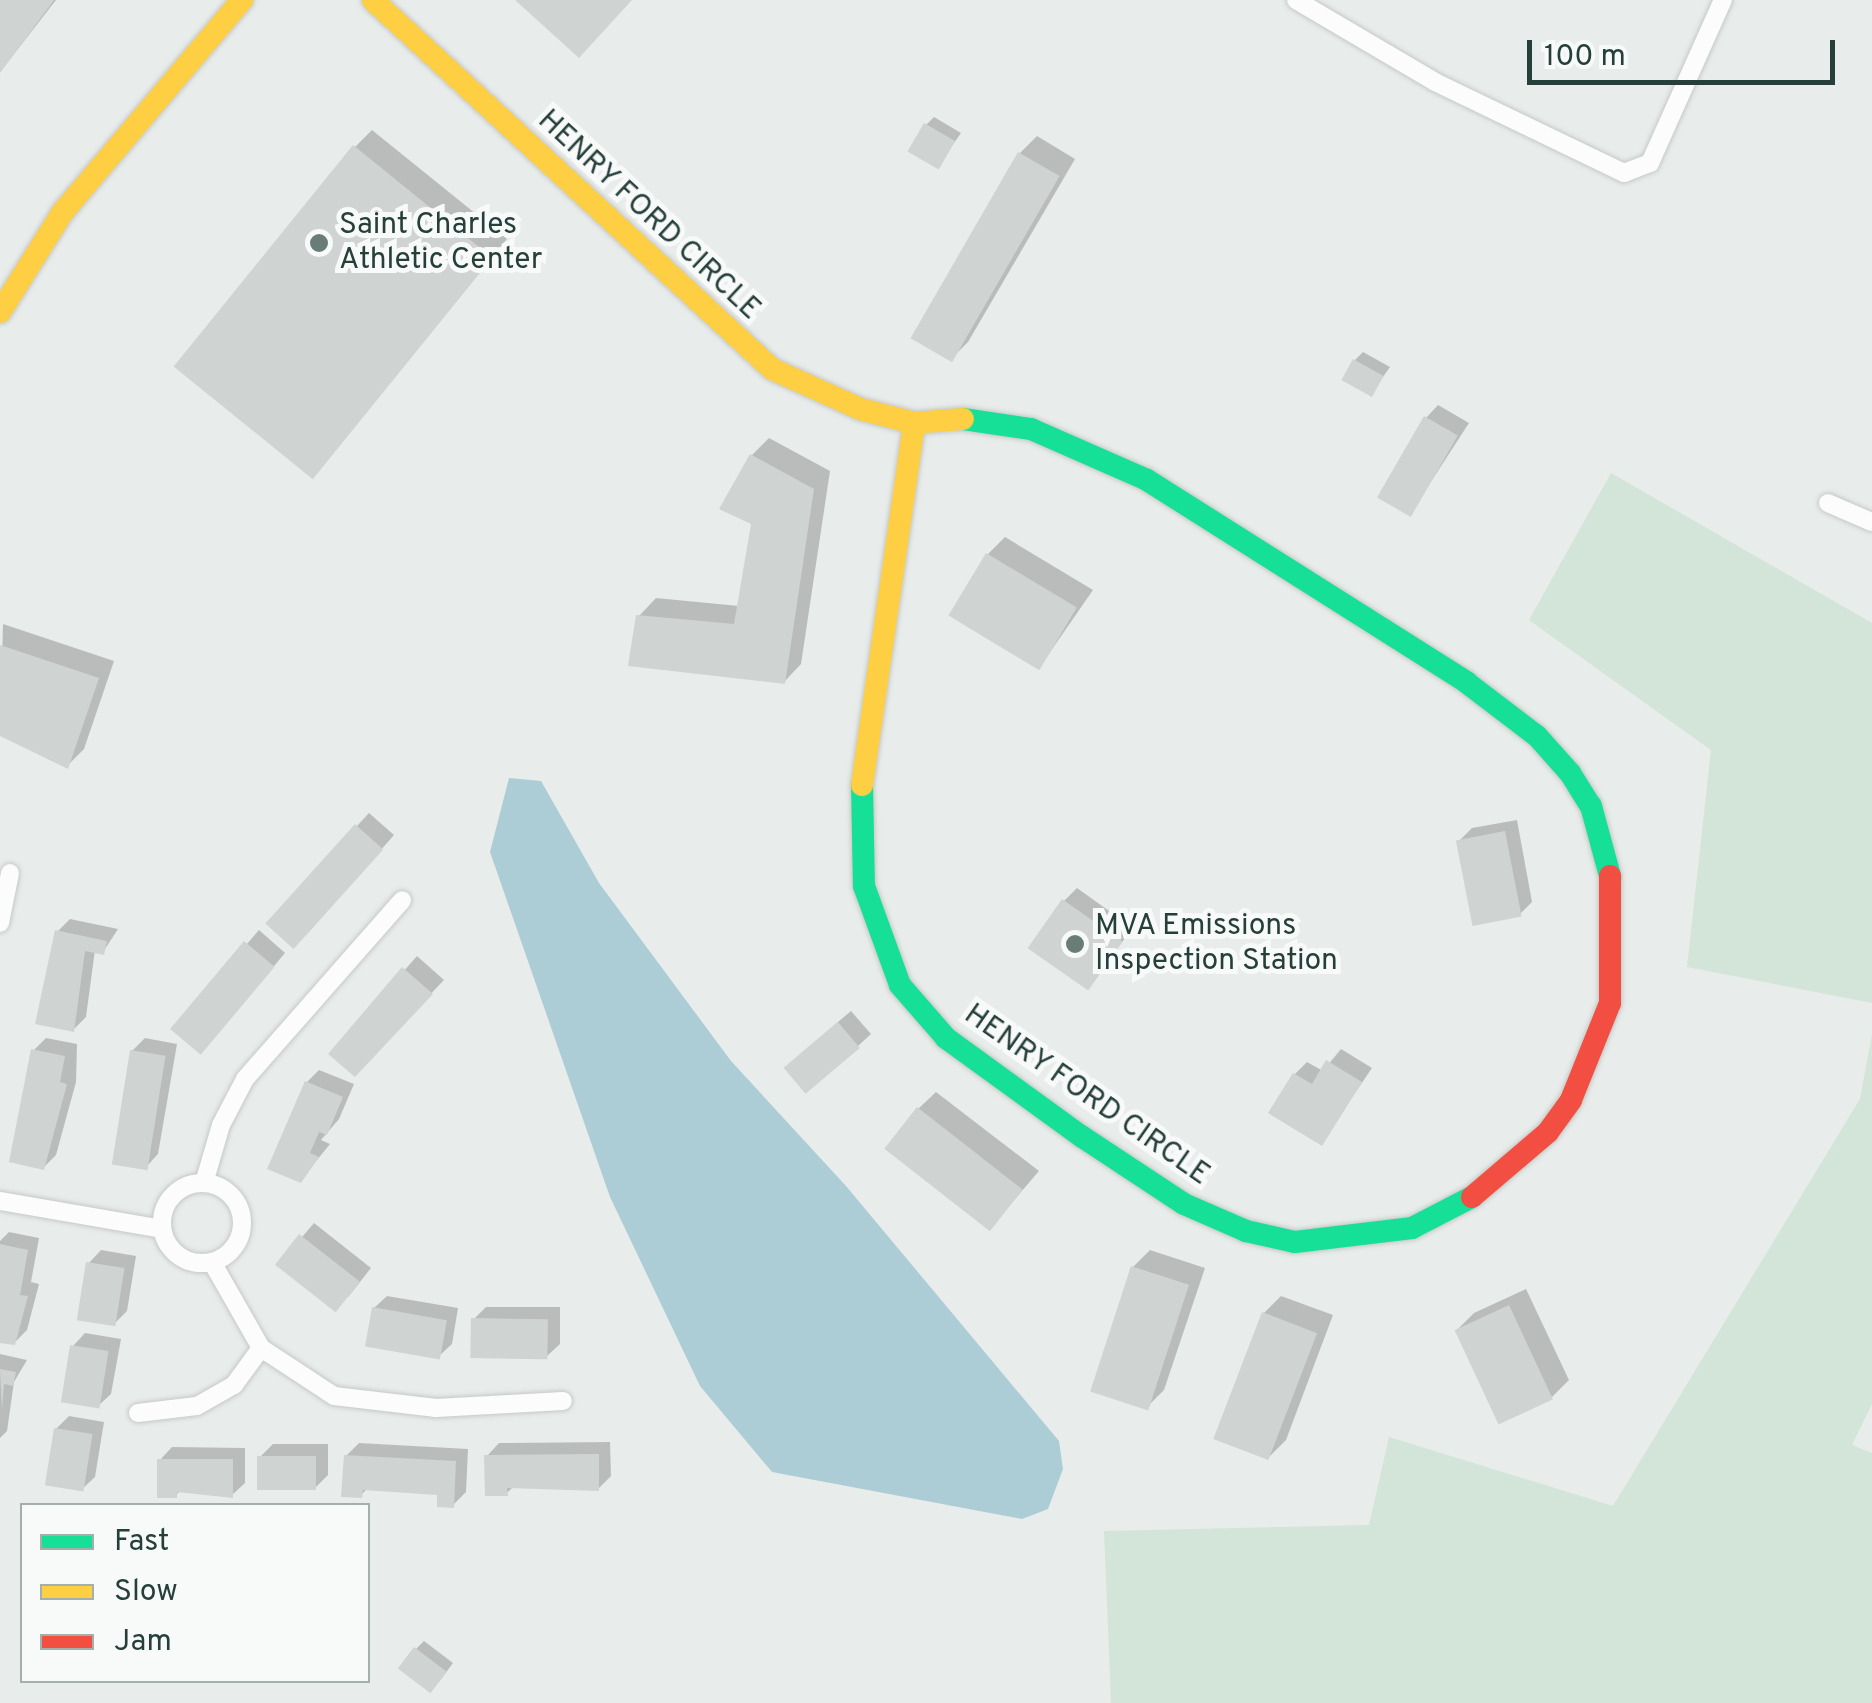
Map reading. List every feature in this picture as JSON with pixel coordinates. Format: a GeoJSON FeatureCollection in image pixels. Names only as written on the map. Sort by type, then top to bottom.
{"type":"FeatureCollection","features":[{"type":"Feature","properties":{"kind":"street"},"geometry":{"type":"LineString","coordinates":[[0,312],[62,213],[242,0]]}},
{"type":"Feature","properties":{"kind":"street","name":"HENRY FORD CIRCLE"},"geometry":{"type":"LineString","coordinates":[[373,0],[772,369],[860,409],[914,422],[999,422],[1110,460],[1466,682],[1556,754],[1590,806],[1607,853],[1614,892],[1610,1003],[1571,1100],[1548,1132],[1488,1188],[1412,1228],[1374,1237],[1295,1242],[1246,1230],[1184,1204],[1061,1122],[946,1038],[900,985],[864,886],[860,801],[914,422]]}},
{"type":"Feature","properties":{"kind":"street"},"geometry":{"type":"LineString","coordinates":[[1296,0],[1434,82],[1624,173],[1650,164],[1723,0]]}},
{"type":"Feature","properties":{"kind":"street"},"geometry":{"type":"LineString","coordinates":[[1828,502],[1872,522]]}},
{"type":"Feature","properties":{"kind":"street"},"geometry":{"type":"LineString","coordinates":[[0,923],[10,873]]}},
{"type":"Feature","properties":{"kind":"street"},"geometry":{"type":"LineString","coordinates":[[204,1182],[221,1125],[245,1079],[402,900]]}},
{"type":"Feature","properties":{"kind":"street"},"geometry":{"type":"LineString","coordinates":[[0,1201],[162,1229],[182,1258],[212,1262],[238,1241],[242,1224],[232,1197],[204,1182],[174,1194],[162,1229]]}},
{"type":"Feature","properties":{"kind":"street"},"geometry":{"type":"LineString","coordinates":[[212,1262],[261,1348],[334,1396],[436,1408],[563,1400]]}},
{"type":"Feature","properties":{"kind":"street"},"geometry":{"type":"LineString","coordinates":[[138,1413],[197,1406],[234,1385],[261,1348]]}},
{"type":"Feature","properties":{"kind":"green space"},"geometry":{"type":"Polygon","coordinates":[[[1611,473],[1872,623],[1872,1003],[1687,967],[1711,750],[1529,620],[1611,473]]]}},
{"type":"Feature","properties":{"kind":"green space"},"geometry":{"type":"Polygon","coordinates":[[[1872,1034],[1872,1404],[1852,1445],[1872,1453],[1872,1703],[1111,1703],[1104,1531],[1369,1525],[1389,1437],[1613,1506],[1860,1099],[1872,1034]]]}},
{"type":"Feature","properties":{"kind":"water"},"geometry":{"type":"Polygon","coordinates":[[[509,778],[541,781],[599,883],[731,1061],[846,1186],[1059,1441],[1063,1469],[1048,1509],[1022,1519],[772,1472],[700,1386],[610,1197],[490,852],[509,778]]]}},
{"type":"Feature","properties":{"kind":"building"},"geometry":{"type":"Polygon","coordinates":[[[0,0],[54,0],[0,73],[0,0]]]}},
{"type":"Feature","properties":{"kind":"building"},"geometry":{"type":"Polygon","coordinates":[[[515,0],[632,0],[579,58],[515,0]]]}},
{"type":"Feature","properties":{"kind":"building"},"geometry":{"type":"Polygon","coordinates":[[[924,123],[955,141],[939,170],[908,152],[924,123]]]}},
{"type":"Feature","properties":{"kind":"building"},"geometry":{"type":"Polygon","coordinates":[[[353,145],[492,258],[313,479],[174,366],[353,145]]]}},
{"type":"Feature","properties":{"kind":"building"},"geometry":{"type":"Polygon","coordinates":[[[1018,152],[1060,176],[952,362],[910,338],[1018,152]]]}},
{"type":"Feature","properties":{"kind":"building"},"geometry":{"type":"Polygon","coordinates":[[[1353,359],[1384,376],[1372,397],[1341,380],[1353,359]]]}},
{"type":"Feature","properties":{"kind":"building"},"geometry":{"type":"Polygon","coordinates":[[[1424,416],[1458,436],[1411,517],[1377,497],[1424,416]]]}},
{"type":"Feature","properties":{"kind":"building"},"geometry":{"type":"Polygon","coordinates":[[[750,454],[814,489],[785,684],[628,666],[636,615],[734,624],[751,524],[719,509],[750,454]]]}},
{"type":"Feature","properties":{"kind":"building"},"geometry":{"type":"Polygon","coordinates":[[[986,553],[1077,608],[1039,670],[948,616],[986,553]]]}},
{"type":"Feature","properties":{"kind":"building"},"geometry":{"type":"Polygon","coordinates":[[[0,645],[99,678],[68,769],[0,736],[0,645]]]}},
{"type":"Feature","properties":{"kind":"building"},"geometry":{"type":"Polygon","coordinates":[[[355,824],[383,849],[294,949],[265,924],[355,824]]]}},
{"type":"Feature","properties":{"kind":"building"},"geometry":{"type":"Polygon","coordinates":[[[1505,831],[1522,916],[1473,926],[1456,841],[1505,831]]]}},
{"type":"Feature","properties":{"kind":"building","name":"MVA Emissions Inspection Station"},"geometry":{"type":"Polygon","coordinates":[[[1062,899],[1123,941],[1088,991],[1028,948],[1062,899]]]}},
{"type":"Feature","properties":{"kind":"building"},"geometry":{"type":"Polygon","coordinates":[[[55,930],[107,941],[104,955],[85,951],[74,1032],[35,1024],[55,930]]]}},
{"type":"Feature","properties":{"kind":"building"},"geometry":{"type":"Polygon","coordinates":[[[244,941],[275,967],[201,1055],[170,1029],[244,941]]]}},
{"type":"Feature","properties":{"kind":"building"},"geometry":{"type":"Polygon","coordinates":[[[402,967],[433,994],[355,1077],[328,1054],[402,967]]]}},
{"type":"Feature","properties":{"kind":"building"},"geometry":{"type":"Polygon","coordinates":[[[838,1022],[860,1048],[805,1094],[784,1068],[838,1022]]]}},
{"type":"Feature","properties":{"kind":"building"},"geometry":{"type":"Polygon","coordinates":[[[31,1049],[65,1056],[60,1082],[67,1084],[44,1170],[9,1162],[31,1049]]]}},
{"type":"Feature","properties":{"kind":"building"},"geometry":{"type":"Polygon","coordinates":[[[130,1050],[166,1056],[147,1170],[112,1165],[130,1050]]]}},
{"type":"Feature","properties":{"kind":"building"},"geometry":{"type":"Polygon","coordinates":[[[1326,1060],[1362,1082],[1322,1146],[1268,1113],[1293,1073],[1312,1084],[1326,1060]]]}},
{"type":"Feature","properties":{"kind":"building"},"geometry":{"type":"Polygon","coordinates":[[[305,1081],[343,1097],[327,1135],[319,1132],[310,1153],[319,1157],[301,1183],[267,1169],[305,1081]]]}},
{"type":"Feature","properties":{"kind":"building"},"geometry":{"type":"Polygon","coordinates":[[[917,1107],[1023,1189],[990,1231],[884,1149],[917,1107]]]}},
{"type":"Feature","properties":{"kind":"building"},"geometry":{"type":"Polygon","coordinates":[[[299,1234],[360,1281],[336,1312],[275,1265],[299,1234]]]}},
{"type":"Feature","properties":{"kind":"building"},"geometry":{"type":"Polygon","coordinates":[[[0,1244],[28,1250],[20,1295],[28,1296],[15,1345],[0,1343],[0,1244]]]}},
{"type":"Feature","properties":{"kind":"building"},"geometry":{"type":"Polygon","coordinates":[[[86,1262],[125,1268],[115,1326],[77,1320],[86,1262]]]}},
{"type":"Feature","properties":{"kind":"building"},"geometry":{"type":"Polygon","coordinates":[[[1131,1266],[1189,1285],[1148,1410],[1090,1392],[1131,1266]]]}},
{"type":"Feature","properties":{"kind":"building"},"geometry":{"type":"Polygon","coordinates":[[[1509,1305],[1553,1399],[1499,1425],[1455,1330],[1509,1305]]]}},
{"type":"Feature","properties":{"kind":"building"},"geometry":{"type":"Polygon","coordinates":[[[372,1307],[447,1320],[440,1360],[365,1346],[372,1307]]]}},
{"type":"Feature","properties":{"kind":"building"},"geometry":{"type":"Polygon","coordinates":[[[1262,1312],[1317,1333],[1268,1460],[1213,1439],[1262,1312]]]}},
{"type":"Feature","properties":{"kind":"building"},"geometry":{"type":"Polygon","coordinates":[[[471,1318],[548,1319],[547,1359],[470,1358],[471,1318]]]}},
{"type":"Feature","properties":{"kind":"building"},"geometry":{"type":"Polygon","coordinates":[[[70,1345],[109,1351],[99,1408],[61,1402],[70,1345]]]}},
{"type":"Feature","properties":{"kind":"building"},"geometry":{"type":"Polygon","coordinates":[[[0,1369],[16,1372],[13,1386],[4,1384],[2,1410],[0,1369]]]}},
{"type":"Feature","properties":{"kind":"building"},"geometry":{"type":"Polygon","coordinates":[[[54,1428],[93,1434],[83,1491],[45,1485],[54,1428]]]}},
{"type":"Feature","properties":{"kind":"building"},"geometry":{"type":"Polygon","coordinates":[[[599,1454],[599,1491],[507,1488],[508,1496],[485,1496],[484,1455],[599,1454]]]}},
{"type":"Feature","properties":{"kind":"building"},"geometry":{"type":"Polygon","coordinates":[[[344,1455],[456,1461],[454,1508],[437,1507],[437,1495],[363,1490],[362,1498],[341,1497],[344,1455]]]}},
{"type":"Feature","properties":{"kind":"building"},"geometry":{"type":"Polygon","coordinates":[[[257,1456],[316,1456],[316,1490],[257,1490],[257,1456]]]}},
{"type":"Feature","properties":{"kind":"building"},"geometry":{"type":"Polygon","coordinates":[[[157,1459],[233,1459],[233,1498],[177,1492],[177,1498],[157,1498],[157,1459]]]}},
{"type":"Feature","properties":{"kind":"building"},"geometry":{"type":"Polygon","coordinates":[[[414,1647],[447,1672],[430,1693],[398,1669],[414,1647]]]}},
{"type":"Feature","properties":{"kind":"traffic: fast"},"geometry":{"type":"LineString","coordinates":[[963,419],[1031,429],[1147,480],[1466,682],[1537,736],[1570,773],[1591,806],[1610,876]]}},
{"type":"Feature","properties":{"kind":"traffic: fast"},"geometry":{"type":"LineString","coordinates":[[862,785],[864,886],[900,985],[946,1038],[1081,1136],[1184,1204],[1246,1231],[1295,1242],[1412,1228],[1472,1197]]}},
{"type":"Feature","properties":{"kind":"traffic: slow"},"geometry":{"type":"LineString","coordinates":[[0,312],[62,213],[242,0]]}},
{"type":"Feature","properties":{"kind":"traffic: slow"},"geometry":{"type":"LineString","coordinates":[[373,0],[772,369],[860,409],[914,423]]}},
{"type":"Feature","properties":{"kind":"traffic: slow"},"geometry":{"type":"LineString","coordinates":[[862,785],[914,423],[963,419]]}},
{"type":"Feature","properties":{"kind":"traffic: jam"},"geometry":{"type":"LineString","coordinates":[[1472,1197],[1548,1132],[1571,1100],[1610,1003],[1610,876]]}},
{"type":"Feature","properties":{"kind":"place","name":"Saint Charles Athletic Center"},"geometry":{"type":"Point","coordinates":[319,243]}},
{"type":"Feature","properties":{"kind":"place","name":"MVA Emissions Inspection Station"},"geometry":{"type":"Point","coordinates":[1075,944]}}]}
